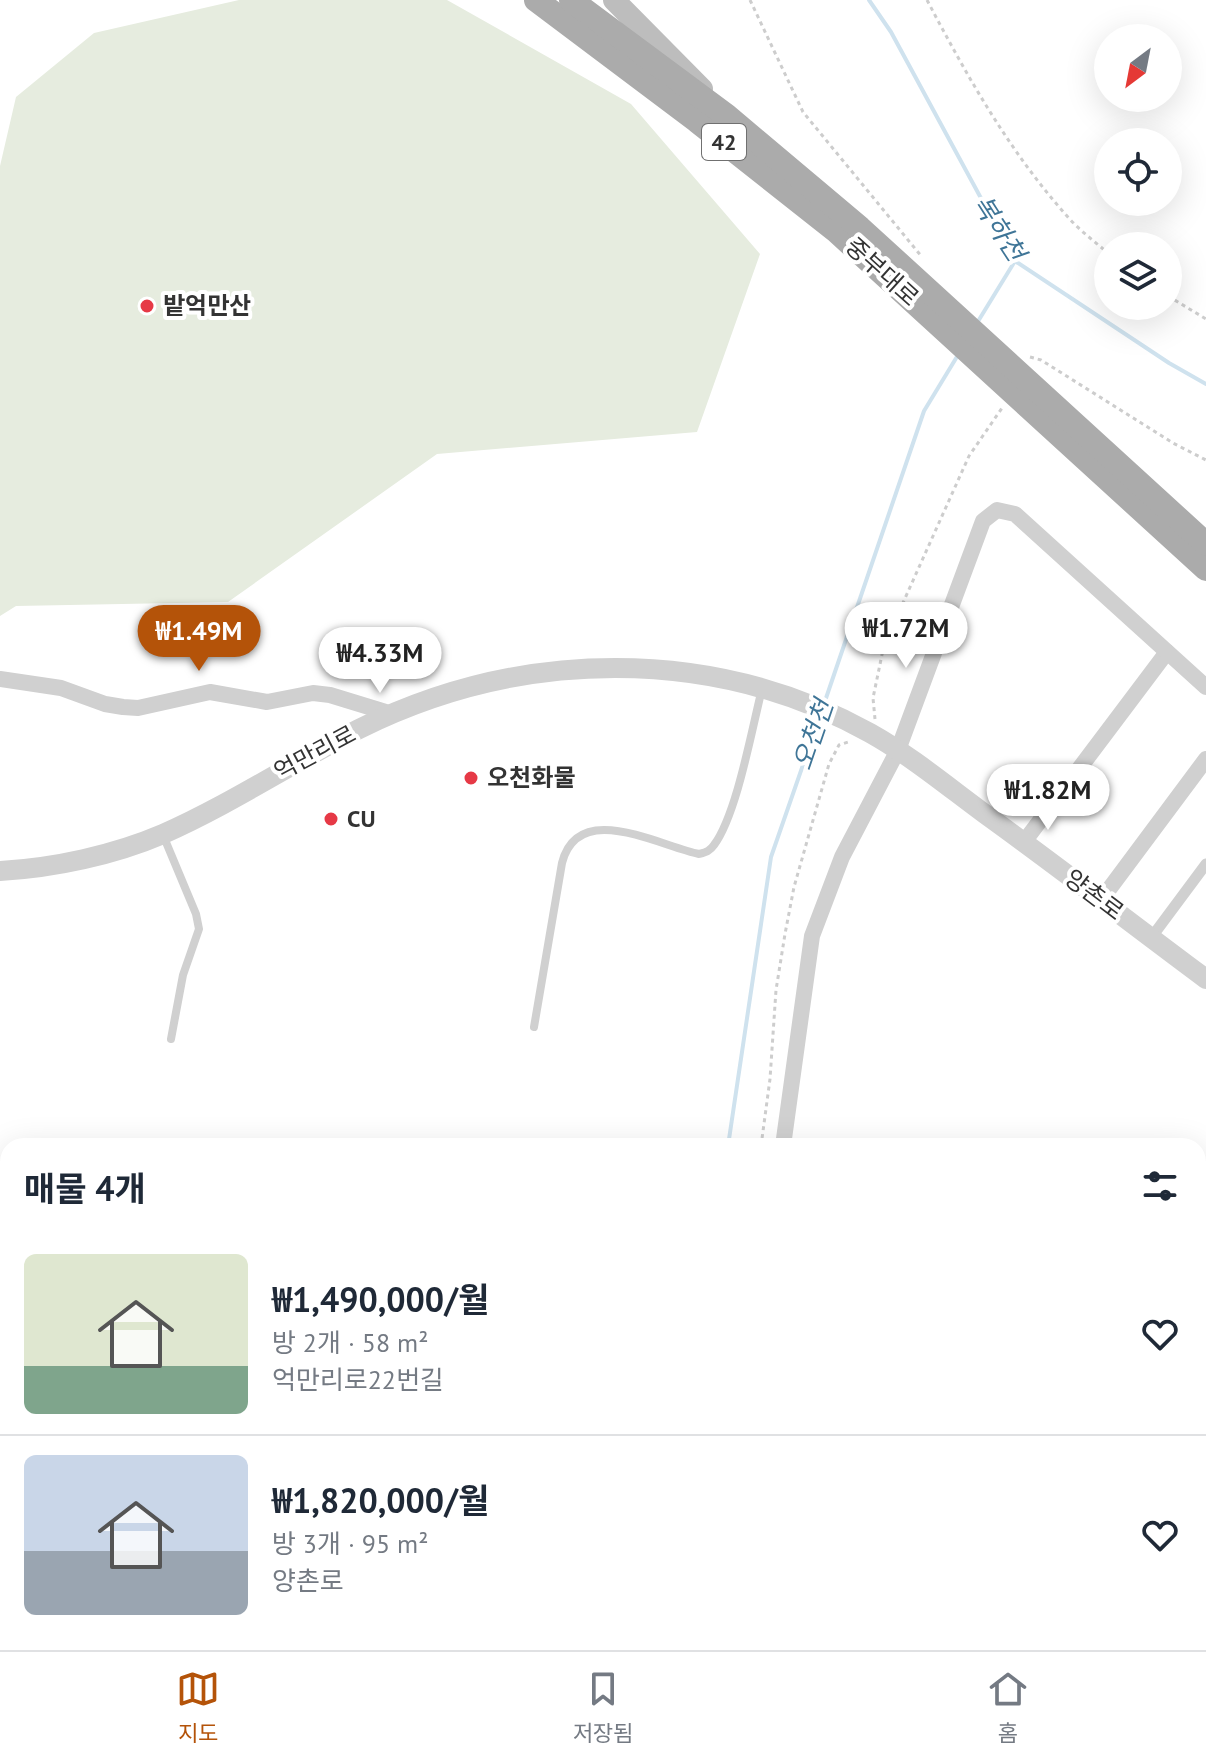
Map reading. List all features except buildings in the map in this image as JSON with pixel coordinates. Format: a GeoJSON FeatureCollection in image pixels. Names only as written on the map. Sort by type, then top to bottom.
{"type":"FeatureCollection","features":[{"type":"Feature","properties":{"kind":"main road","name":"중부대로"},"geometry":{"type":"LineString","coordinates":[[534,0],[697,121],[835,230],[914,276]]}},
{"type":"Feature","properties":{"kind":"main road","name":"중부대로"},"geometry":{"type":"LineString","coordinates":[[571,0],[727,116],[914,276],[1206,569]]}},
{"type":"Feature","properties":{"kind":"main road"},"geometry":{"type":"LineString","coordinates":[[614,0],[727,116]]}},
{"type":"Feature","properties":{"kind":"main road","name":"중부대로"},"geometry":{"type":"LineString","coordinates":[[1012,373],[1206,544]]}},
{"type":"Feature","properties":{"kind":"street"},"geometry":{"type":"LineString","coordinates":[[784,1138],[812,936],[842,857],[898,750],[983,521],[997,510],[1015,514],[1206,687]]}},
{"type":"Feature","properties":{"kind":"street"},"geometry":{"type":"LineString","coordinates":[[1024,842],[1167,652]]}},
{"type":"Feature","properties":{"kind":"street","name":"억만리로"},"geometry":{"type":"LineString","coordinates":[[0,871],[92,856],[162,834],[392,714],[506,679],[597,667],[689,671],[771,690],[866,731]]}},
{"type":"Feature","properties":{"kind":"street"},"geometry":{"type":"LineString","coordinates":[[0,679],[61,688],[105,704],[123,707],[138,708],[210,692],[267,702],[313,693],[330,695],[392,714]]}},
{"type":"Feature","properties":{"kind":"street","name":"양촌로"},"geometry":{"type":"LineString","coordinates":[[866,731],[898,750],[1206,979]]}},
{"type":"Feature","properties":{"kind":"street"},"geometry":{"type":"LineString","coordinates":[[1101,900],[1206,759]]}},
{"type":"Feature","properties":{"kind":"street"},"geometry":{"type":"LineString","coordinates":[[1151,938],[1206,864]]}},
{"type":"Feature","properties":{"kind":"lane"},"geometry":{"type":"LineString","coordinates":[[1142,486],[1206,529]]}},
{"type":"Feature","properties":{"kind":"lane"},"geometry":{"type":"LineString","coordinates":[[534,1027],[562,863],[570,842],[589,830],[603,829],[699,854],[713,847],[732,803],[771,690]]}},
{"type":"Feature","properties":{"kind":"lane"},"geometry":{"type":"LineString","coordinates":[[162,834],[196,914],[199,929],[183,975],[171,1039]]}},
{"type":"Feature","properties":{"kind":"path"},"geometry":{"type":"LineString","coordinates":[[750,0],[803,112],[914,276]]}},
{"type":"Feature","properties":{"kind":"path"},"geometry":{"type":"LineString","coordinates":[[927,0],[971,84],[1003,133],[1069,219],[1094,241]]}},
{"type":"Feature","properties":{"kind":"path"},"geometry":{"type":"LineString","coordinates":[[1182,304],[1206,319]]}},
{"type":"Feature","properties":{"kind":"path"},"geometry":{"type":"LineString","coordinates":[[762,1138],[776,990],[794,887],[829,764],[839,745],[866,731],[875,720],[873,698],[884,645],[969,456],[1012,373],[1041,360],[1173,443],[1206,460]]}},
{"type":"Feature","properties":{"kind":"shaded area"},"geometry":{"type":"Polygon","coordinates":[[[239,0],[447,0],[631,104],[760,254],[697,432],[437,454],[228,602],[16,606],[0,616],[0,166],[16,97],[94,33],[239,0]]]}},
{"type":"Feature","properties":{"kind":"waterway","name":"복하천"},"geometry":{"type":"LineString","coordinates":[[869,0],[891,32],[1015,261],[1206,384]]}},
{"type":"Feature","properties":{"kind":"waterway","name":"오천천"},"geometry":{"type":"LineString","coordinates":[[977,323],[1015,261]]}},
{"type":"Feature","properties":{"kind":"waterway","name":"오천천"},"geometry":{"type":"LineString","coordinates":[[824,704],[924,411],[958,355]]}},
{"type":"Feature","properties":{"kind":"waterway","name":"오천천"},"geometry":{"type":"LineString","coordinates":[[729,1138],[771,857],[820,716]]}},
{"type":"Feature","properties":{"kind":"place","name":"밭억만산"},"geometry":{"type":"Point","coordinates":[147,306]}},
{"type":"Feature","properties":{"kind":"place","name":"오천화물"},"geometry":{"type":"Point","coordinates":[471,778]}},
{"type":"Feature","properties":{"kind":"place","name":"CU"},"geometry":{"type":"Point","coordinates":[331,819]}}]}
